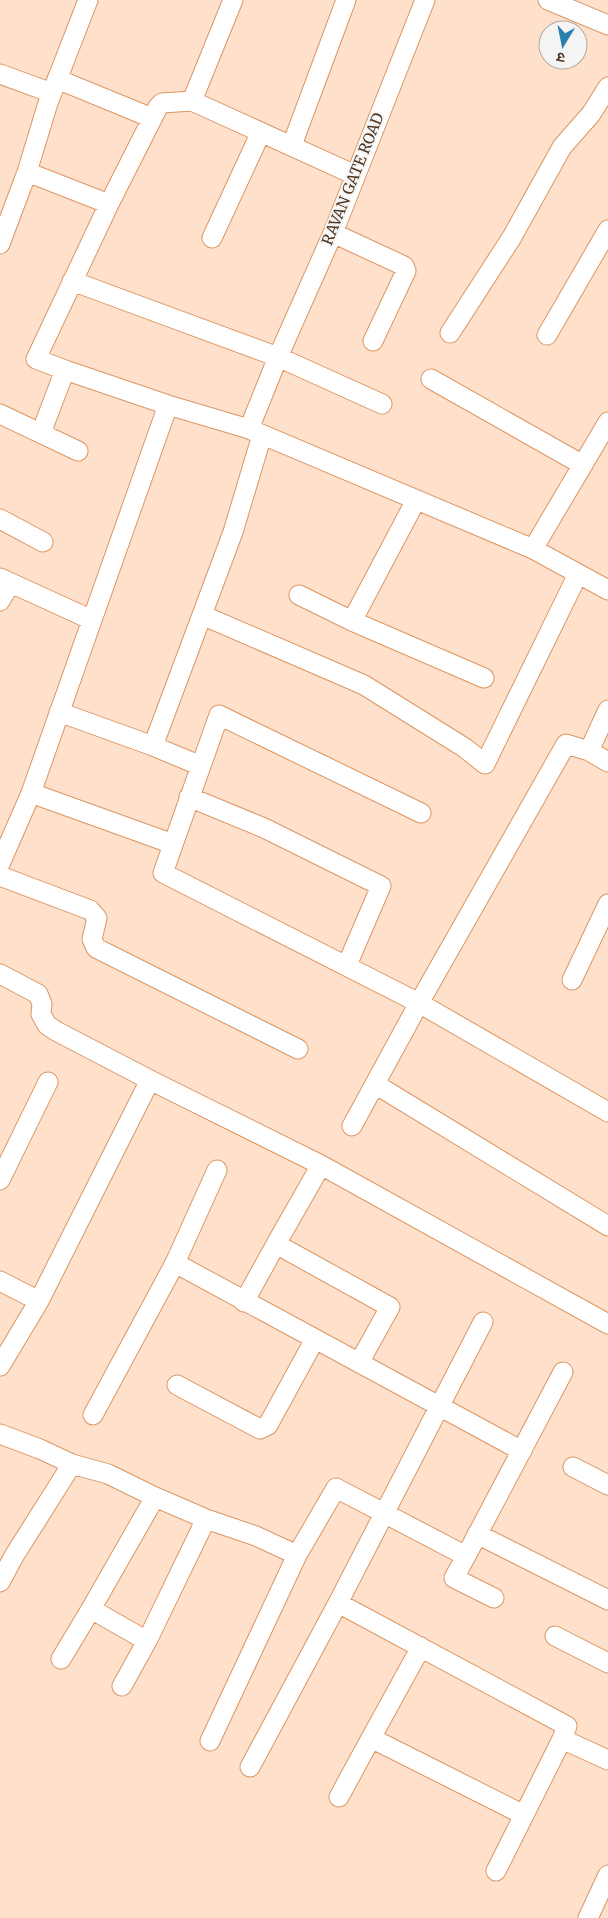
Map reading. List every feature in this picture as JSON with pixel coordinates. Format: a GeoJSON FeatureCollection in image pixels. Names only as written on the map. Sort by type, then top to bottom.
{"type":"FeatureCollection","features":[{"type":"Feature","properties":{"kind":"street"},"geometry":{"type":"LineString","coordinates":[[0,244],[27,172],[54,86],[88,0]]}},
{"type":"Feature","properties":{"kind":"street"},"geometry":{"type":"LineString","coordinates":[[192,101],[233,0]]}},
{"type":"Feature","properties":{"kind":"street"},"geometry":{"type":"LineString","coordinates":[[292,145],[346,0]]}},
{"type":"Feature","properties":{"kind":"street","name":"RAVAN GATE ROAD"},"geometry":{"type":"LineString","coordinates":[[153,746],[232,532],[255,432],[278,357],[333,232],[425,0]]}},
{"type":"Feature","properties":{"kind":"street"},"geometry":{"type":"LineString","coordinates":[[534,0],[545,5],[548,0],[587,7],[608,25]]}},
{"type":"Feature","properties":{"kind":"street"},"geometry":{"type":"LineString","coordinates":[[0,74],[54,86],[152,118]]}},
{"type":"Feature","properties":{"kind":"street"},"geometry":{"type":"LineString","coordinates":[[450,333],[512,237],[562,147],[590,114],[608,87]]}},
{"type":"Feature","properties":{"kind":"street"},"geometry":{"type":"LineString","coordinates":[[356,175],[192,101],[162,103],[152,118],[109,204],[36,359],[168,405],[255,432],[533,549],[608,590]]}},
{"type":"Feature","properties":{"kind":"street"},"geometry":{"type":"LineString","coordinates":[[212,238],[261,132]]}},
{"type":"Feature","properties":{"kind":"street"},"geometry":{"type":"LineString","coordinates":[[27,172],[109,204]]}},
{"type":"Feature","properties":{"kind":"street"},"geometry":{"type":"LineString","coordinates":[[547,334],[608,230]]}},
{"type":"Feature","properties":{"kind":"street"},"geometry":{"type":"LineString","coordinates":[[333,232],[404,266],[406,271],[374,341]]}},
{"type":"Feature","properties":{"kind":"street"},"geometry":{"type":"LineString","coordinates":[[72,281],[278,357],[382,404]]}},
{"type":"Feature","properties":{"kind":"street"},"geometry":{"type":"LineString","coordinates":[[41,433],[64,370]]}},
{"type":"Feature","properties":{"kind":"street"},"geometry":{"type":"LineString","coordinates":[[431,379],[583,465]]}},
{"type":"Feature","properties":{"kind":"street"},"geometry":{"type":"LineString","coordinates":[[0,864],[31,793],[168,405]]}},
{"type":"Feature","properties":{"kind":"street"},"geometry":{"type":"LineString","coordinates":[[0,414],[78,451]]}},
{"type":"Feature","properties":{"kind":"street"},"geometry":{"type":"LineString","coordinates":[[533,549],[607,428]]}},
{"type":"Feature","properties":{"kind":"street"},"geometry":{"type":"LineString","coordinates":[[352,621],[416,500]]}},
{"type":"Feature","properties":{"kind":"street"},"geometry":{"type":"LineString","coordinates":[[0,519],[43,542]]}},
{"type":"Feature","properties":{"kind":"street"},"geometry":{"type":"LineString","coordinates":[[202,615],[364,685],[465,748],[485,764],[578,574]]}},
{"type":"Feature","properties":{"kind":"street"},"geometry":{"type":"LineString","coordinates":[[0,602],[5,581],[92,620]]}},
{"type":"Feature","properties":{"kind":"street"},"geometry":{"type":"LineString","coordinates":[[299,596],[484,678]]}},
{"type":"Feature","properties":{"kind":"street"},"geometry":{"type":"LineString","coordinates":[[589,751],[608,710]]}},
{"type":"Feature","properties":{"kind":"street"},"geometry":{"type":"LineString","coordinates":[[59,712],[153,746],[201,766]]}},
{"type":"Feature","properties":{"kind":"street"},"geometry":{"type":"LineString","coordinates":[[422,813],[219,715],[163,873],[419,1003],[608,1112]]}},
{"type":"Feature","properties":{"kind":"street"},"geometry":{"type":"LineString","coordinates":[[352,1126],[419,1003],[566,744],[589,751],[608,762]]}},
{"type":"Feature","properties":{"kind":"street"},"geometry":{"type":"LineString","coordinates":[[31,793],[173,844]]}},
{"type":"Feature","properties":{"kind":"street"},"geometry":{"type":"LineString","coordinates":[[190,797],[264,828],[381,886],[347,965]]}},
{"type":"Feature","properties":{"kind":"street"},"geometry":{"type":"LineString","coordinates":[[0,876],[90,910],[98,918],[92,940],[96,948],[298,1048]]}},
{"type":"Feature","properties":{"kind":"street"},"geometry":{"type":"LineString","coordinates":[[572,980],[608,904]]}},
{"type":"Feature","properties":{"kind":"street"},"geometry":{"type":"LineString","coordinates":[[0,974],[38,994],[42,1004],[41,1014],[51,1028],[150,1080],[321,1165],[608,1324]]}},
{"type":"Feature","properties":{"kind":"street"},"geometry":{"type":"LineString","coordinates":[[0,1366],[39,1301],[150,1080]]}},
{"type":"Feature","properties":{"kind":"street"},"geometry":{"type":"LineString","coordinates":[[0,1180],[48,1082]]}},
{"type":"Feature","properties":{"kind":"street"},"geometry":{"type":"LineString","coordinates":[[376,1084],[608,1226]]}},
{"type":"Feature","properties":{"kind":"street"},"geometry":{"type":"LineString","coordinates":[[244,1302],[321,1165]]}},
{"type":"Feature","properties":{"kind":"street"},"geometry":{"type":"LineString","coordinates":[[93,1415],[175,1263],[217,1170]]}},
{"type":"Feature","properties":{"kind":"street"},"geometry":{"type":"LineString","coordinates":[[276,1244],[390,1307],[358,1363]]}},
{"type":"Feature","properties":{"kind":"street"},"geometry":{"type":"LineString","coordinates":[[175,1263],[522,1451]]}},
{"type":"Feature","properties":{"kind":"street"},"geometry":{"type":"LineString","coordinates":[[0,1281],[39,1301]]}},
{"type":"Feature","properties":{"kind":"street"},"geometry":{"type":"LineString","coordinates":[[250,1767],[338,1603],[483,1322]]}},
{"type":"Feature","properties":{"kind":"street"},"geometry":{"type":"LineString","coordinates":[[177,1385],[260,1429],[268,1425],[315,1339]]}},
{"type":"Feature","properties":{"kind":"street"},"geometry":{"type":"LineString","coordinates":[[494,1598],[454,1578],[563,1372]]}},
{"type":"Feature","properties":{"kind":"street"},"geometry":{"type":"LineString","coordinates":[[0,1434],[40,1449],[72,1464],[108,1474],[154,1497],[206,1519],[256,1536],[297,1555]]}},
{"type":"Feature","properties":{"kind":"street"},"geometry":{"type":"LineString","coordinates":[[0,1582],[14,1556],[72,1464]]}},
{"type":"Feature","properties":{"kind":"street"},"geometry":{"type":"LineString","coordinates":[[572,1467],[608,1485]]}},
{"type":"Feature","properties":{"kind":"street"},"geometry":{"type":"LineString","coordinates":[[210,1741],[297,1555],[336,1488],[466,1556]]}},
{"type":"Feature","properties":{"kind":"street"},"geometry":{"type":"LineString","coordinates":[[61,1658],[91,1610],[154,1497]]}},
{"type":"Feature","properties":{"kind":"street"},"geometry":{"type":"LineString","coordinates":[[122,1686],[147,1641],[206,1519]]}},
{"type":"Feature","properties":{"kind":"street"},"geometry":{"type":"LineString","coordinates":[[477,1534],[608,1600]]}},
{"type":"Feature","properties":{"kind":"street"},"geometry":{"type":"LineString","coordinates":[[338,1603],[567,1726],[496,1871]]}},
{"type":"Feature","properties":{"kind":"street"},"geometry":{"type":"LineString","coordinates":[[91,1610],[147,1641]]}},
{"type":"Feature","properties":{"kind":"street"},"geometry":{"type":"LineString","coordinates":[[555,1636],[608,1663]]}},
{"type":"Feature","properties":{"kind":"street"},"geometry":{"type":"LineString","coordinates":[[339,1797],[420,1648]]}},
{"type":"Feature","properties":{"kind":"street"},"geometry":{"type":"LineString","coordinates":[[372,1738],[524,1815]]}},
{"type":"Feature","properties":{"kind":"street"},"geometry":{"type":"LineString","coordinates":[[562,1738],[608,1760]]}},
{"type":"Feature","properties":{"kind":"street"},"geometry":{"type":"LineString","coordinates":[[588,1918],[608,1875]]}}]}
